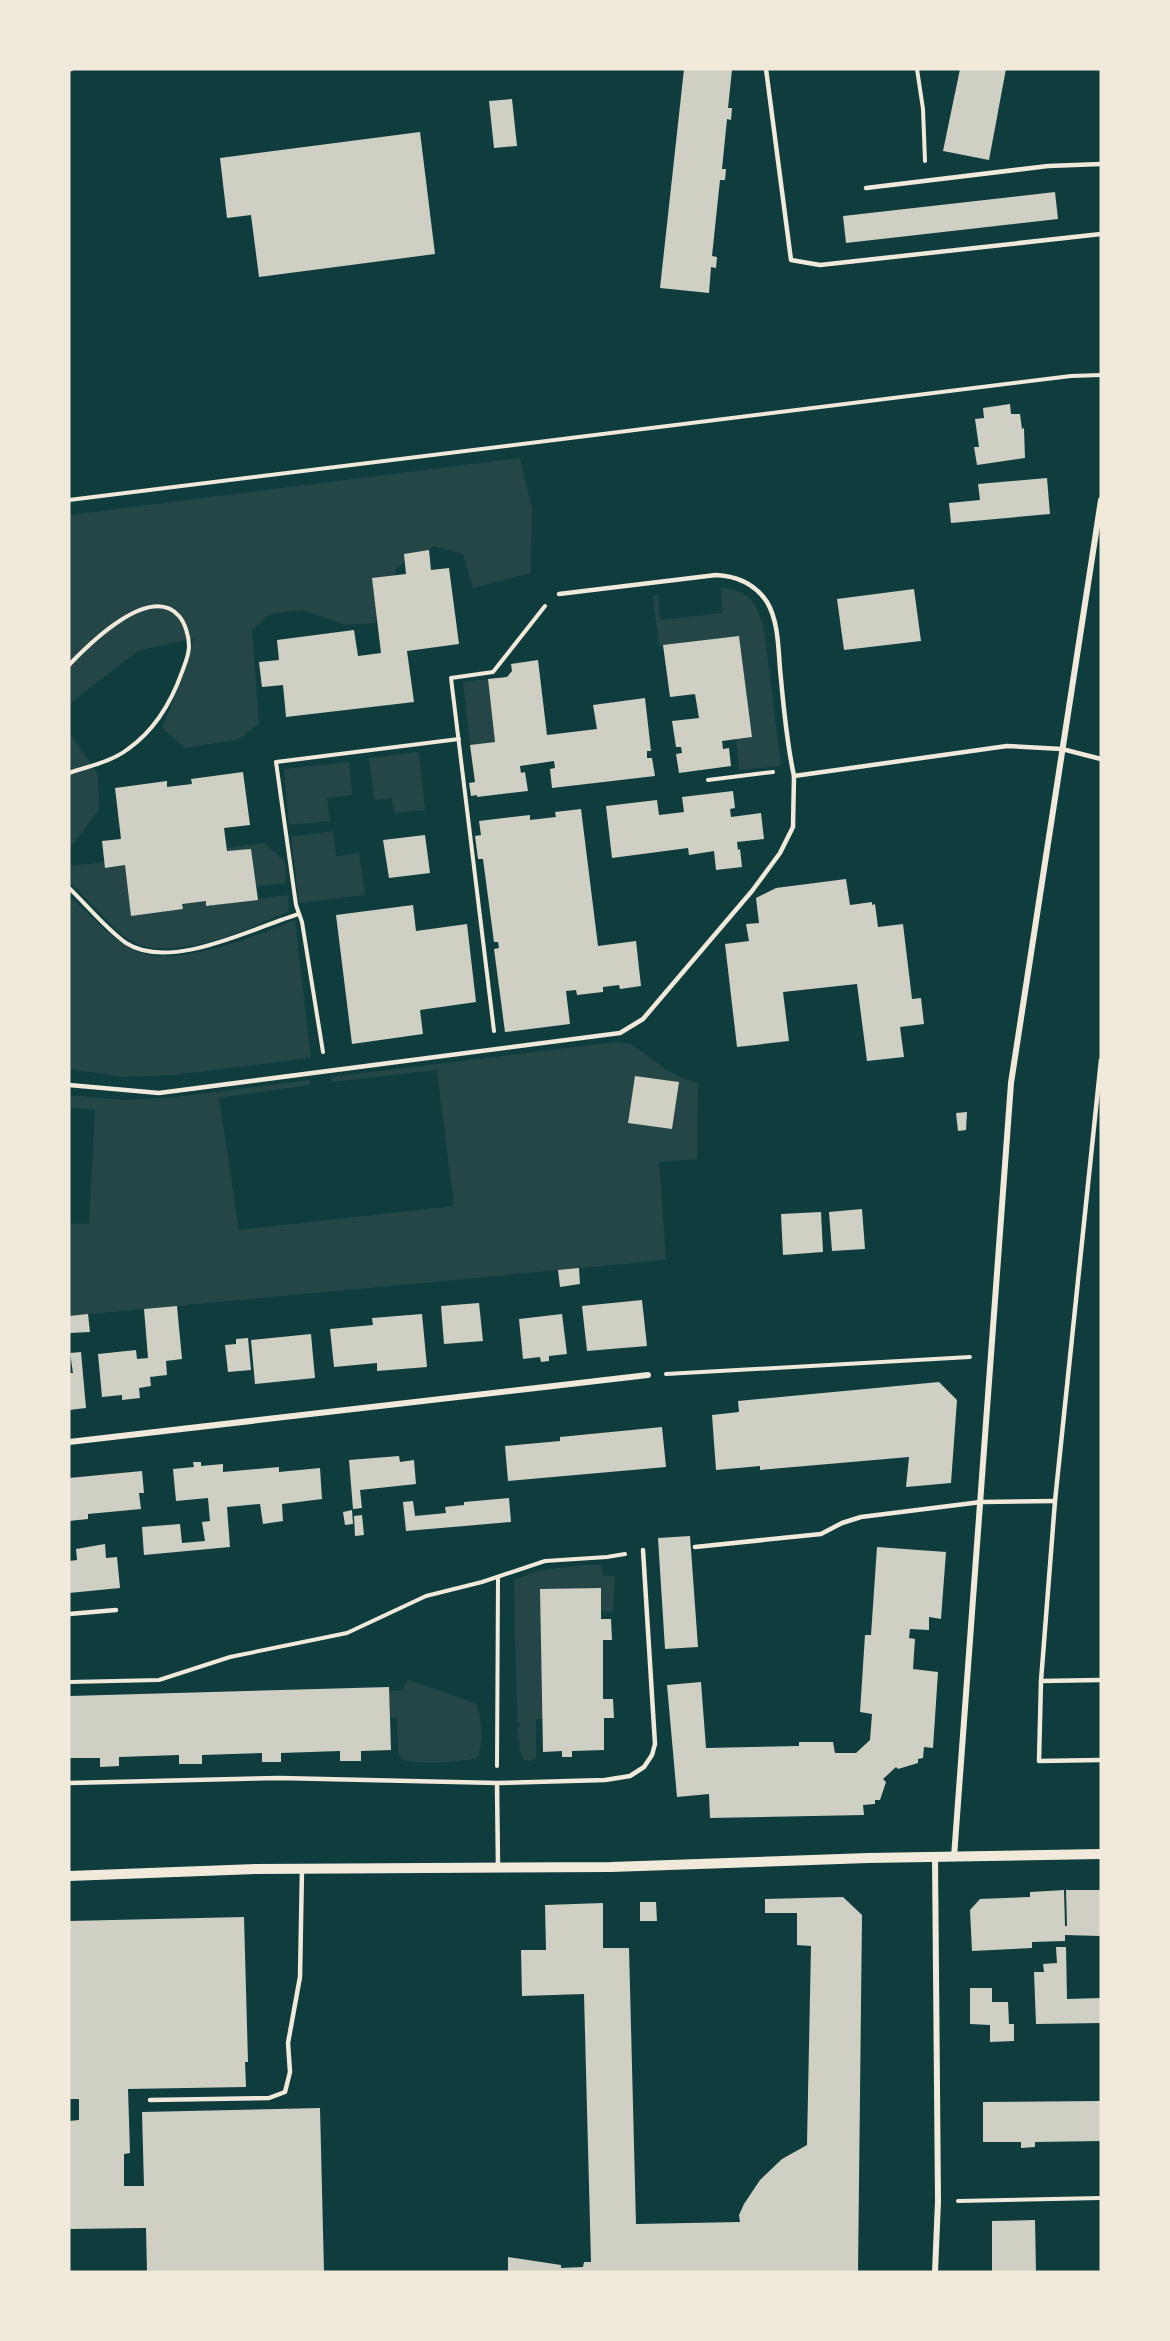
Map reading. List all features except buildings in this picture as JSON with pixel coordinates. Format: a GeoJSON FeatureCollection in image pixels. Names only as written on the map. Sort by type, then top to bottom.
{"type":"FeatureCollection","features":[{"type":"Feature","properties":{"kind":"street"},"geometry":{"type":"LineString","coordinates":[[954,1857],[1011,1083],[1101,500]]}},
{"type":"Feature","properties":{"kind":"street"},"geometry":{"type":"LineString","coordinates":[[69,1442],[648,1375]]}},
{"type":"Feature","properties":{"kind":"street"},"geometry":{"type":"LineString","coordinates":[[69,1876],[302,1869],[611,1867],[1101,1854]]}},
{"type":"Feature","properties":{"kind":"street"},"geometry":{"type":"LineString","coordinates":[[935,1858],[938,2201],[935,2272]]}},
{"type":"Feature","properties":{"kind":"lane"},"geometry":{"type":"LineString","coordinates":[[766,69],[791,260],[820,265],[1101,234]]}},
{"type":"Feature","properties":{"kind":"lane"},"geometry":{"type":"LineString","coordinates":[[866,188],[1048,166],[1101,164]]}},
{"type":"Feature","properties":{"kind":"lane"},"geometry":{"type":"LineString","coordinates":[[69,1085],[159,1093],[620,1032],[643,1019],[752,891],[780,853],[792,826],[794,776],[787,745],[775,623],[768,603],[757,590],[739,578],[716,575],[559,594]]}},
{"type":"Feature","properties":{"kind":"lane"},"geometry":{"type":"LineString","coordinates":[[794,776],[1007,746],[1062,749],[1101,759]]}},
{"type":"Feature","properties":{"kind":"lane"},"geometry":{"type":"LineString","coordinates":[[1101,1060],[1055,1501],[1041,1681],[1038,1761],[1101,1760]]}},
{"type":"Feature","properties":{"kind":"lane"},"geometry":{"type":"LineString","coordinates":[[695,1547],[821,1534],[842,1523],[861,1517],[981,1502],[1055,1501]]}},
{"type":"Feature","properties":{"kind":"lane"},"geometry":{"type":"LineString","coordinates":[[69,1784],[280,1778],[497,1783],[605,1780],[630,1776],[644,1767],[652,1755],[655,1744],[643,1550]]}},
{"type":"Feature","properties":{"kind":"lane"},"geometry":{"type":"LineString","coordinates":[[69,1614],[116,1610]]}},
{"type":"Feature","properties":{"kind":"lane"},"geometry":{"type":"LineString","coordinates":[[1041,1681],[1101,1680]]}},
{"type":"Feature","properties":{"kind":"lane"},"geometry":{"type":"LineString","coordinates":[[497,1783],[498,1868]]}},
{"type":"Feature","properties":{"kind":"lane"},"geometry":{"type":"LineString","coordinates":[[150,2100],[269,2098],[285,2092],[290,2072],[288,2043],[300,1977],[302,1869]]}},
{"type":"Feature","properties":{"kind":"path"},"geometry":{"type":"LineString","coordinates":[[917,69],[923,109],[926,181]]}},
{"type":"Feature","properties":{"kind":"path"},"geometry":{"type":"LineString","coordinates":[[69,500],[1071,376],[1101,375]]}},
{"type":"Feature","properties":{"kind":"path"},"geometry":{"type":"LineString","coordinates":[[496,1049],[452,678],[494,672],[552,597],[559,594]]}},
{"type":"Feature","properties":{"kind":"path"},"geometry":{"type":"LineString","coordinates":[[69,664],[112,625],[138,611],[152,607],[166,607],[182,619],[186,629],[189,645],[188,656],[176,688],[157,722],[141,740],[111,760],[70,771]]}},
{"type":"Feature","properties":{"kind":"path"},"geometry":{"type":"LineString","coordinates":[[326,1070],[296,905],[276,762],[459,740]]}},
{"type":"Feature","properties":{"kind":"path"},"geometry":{"type":"LineString","coordinates":[[708,780],[781,772],[794,776]]}},
{"type":"Feature","properties":{"kind":"path"},"geometry":{"type":"LineString","coordinates":[[69,888],[125,942],[148,951],[170,952],[218,943],[246,935],[299,914]]}},
{"type":"Feature","properties":{"kind":"path"},"geometry":{"type":"LineString","coordinates":[[648,1375],[991,1355]]}},
{"type":"Feature","properties":{"kind":"path"},"geometry":{"type":"LineString","coordinates":[[69,1682],[159,1680],[230,1657],[347,1633],[426,1596],[545,1562],[607,1557],[643,1550]]}},
{"type":"Feature","properties":{"kind":"path"},"geometry":{"type":"LineString","coordinates":[[497,1783],[498,1577]]}},
{"type":"Feature","properties":{"kind":"path"},"geometry":{"type":"LineString","coordinates":[[938,2201],[1101,2198]]}},
{"type":"Feature","properties":{"kind":"shaded area"},"geometry":{"type":"Polygon","coordinates":[[[520,458],[532,508],[531,573],[473,588],[463,554],[434,546],[397,567],[389,593],[375,623],[345,625],[303,610],[270,614],[252,630],[259,724],[239,739],[185,748],[162,728],[184,674],[194,638],[138,651],[69,704],[69,515],[520,458]]]}},
{"type":"Feature","properties":{"kind":"shaded area"},"geometry":{"type":"Polygon","coordinates":[[[721,587],[745,595],[754,604],[761,618],[781,766],[739,770],[736,739],[752,737],[739,636],[659,646],[653,596],[658,594],[660,620],[722,613],[721,587]]]}},
{"type":"Feature","properties":{"kind":"shaded area"},"geometry":{"type":"Polygon","coordinates":[[[488,679],[495,742],[470,745],[463,682],[488,679]]]}},
{"type":"Feature","properties":{"kind":"shaded area"},"geometry":{"type":"Polygon","coordinates":[[[69,728],[71,735],[98,774],[99,810],[69,849],[69,728]]]}},
{"type":"Feature","properties":{"kind":"shaded area"},"geometry":{"type":"Polygon","coordinates":[[[419,752],[425,810],[394,813],[392,798],[374,800],[369,758],[419,752]]]}},
{"type":"Feature","properties":{"kind":"shaded area"},"geometry":{"type":"Polygon","coordinates":[[[349,762],[352,795],[327,798],[330,821],[289,825],[284,769],[349,762]]]}},
{"type":"Feature","properties":{"kind":"shaded area"},"geometry":{"type":"Polygon","coordinates":[[[333,831],[336,856],[359,853],[365,895],[299,903],[291,837],[333,831]]]}},
{"type":"Feature","properties":{"kind":"shaded area"},"geometry":{"type":"Polygon","coordinates":[[[264,843],[285,862],[286,883],[256,886],[251,849],[227,851],[227,848],[264,843]]]}},
{"type":"Feature","properties":{"kind":"shaded area"},"geometry":{"type":"Polygon","coordinates":[[[105,862],[105,868],[125,865],[131,916],[183,909],[182,904],[206,901],[207,906],[288,895],[289,911],[210,942],[166,949],[147,947],[122,934],[69,883],[69,866],[105,862]]]}},
{"type":"Feature","properties":{"kind":"shaded area"},"geometry":{"type":"Polygon","coordinates":[[[69,895],[114,938],[131,949],[148,955],[190,954],[213,949],[295,920],[311,1058],[173,1075],[123,1077],[69,1069],[69,895]]]}},
{"type":"Feature","properties":{"kind":"shaded area"},"geometry":{"type":"Polygon","coordinates":[[[615,1042],[631,1044],[665,1069],[698,1083],[697,1159],[659,1162],[666,1260],[69,1316],[69,1223],[89,1224],[95,1110],[69,1108],[69,1095],[126,1100],[176,1097],[310,1080],[310,1085],[219,1098],[239,1230],[454,1206],[437,1070],[332,1082],[331,1077],[615,1042]],[[635,1076],[628,1123],[672,1129],[679,1082],[635,1076]]]}},
{"type":"Feature","properties":{"kind":"shaded area"},"geometry":{"type":"Polygon","coordinates":[[[602,1565],[602,1575],[615,1576],[613,1612],[601,1611],[601,1588],[542,1719],[536,1719],[536,1757],[530,1761],[524,1760],[518,1747],[520,1746],[517,1728],[520,1727],[520,1723],[517,1722],[514,1580],[537,1571],[602,1565]]]}},
{"type":"Feature","properties":{"kind":"shaded area"},"geometry":{"type":"Polygon","coordinates":[[[409,1680],[475,1703],[480,1716],[481,1730],[478,1757],[462,1761],[440,1762],[401,1759],[398,1752],[397,1718],[390,1717],[389,1691],[401,1690],[409,1680]]]}}]}
